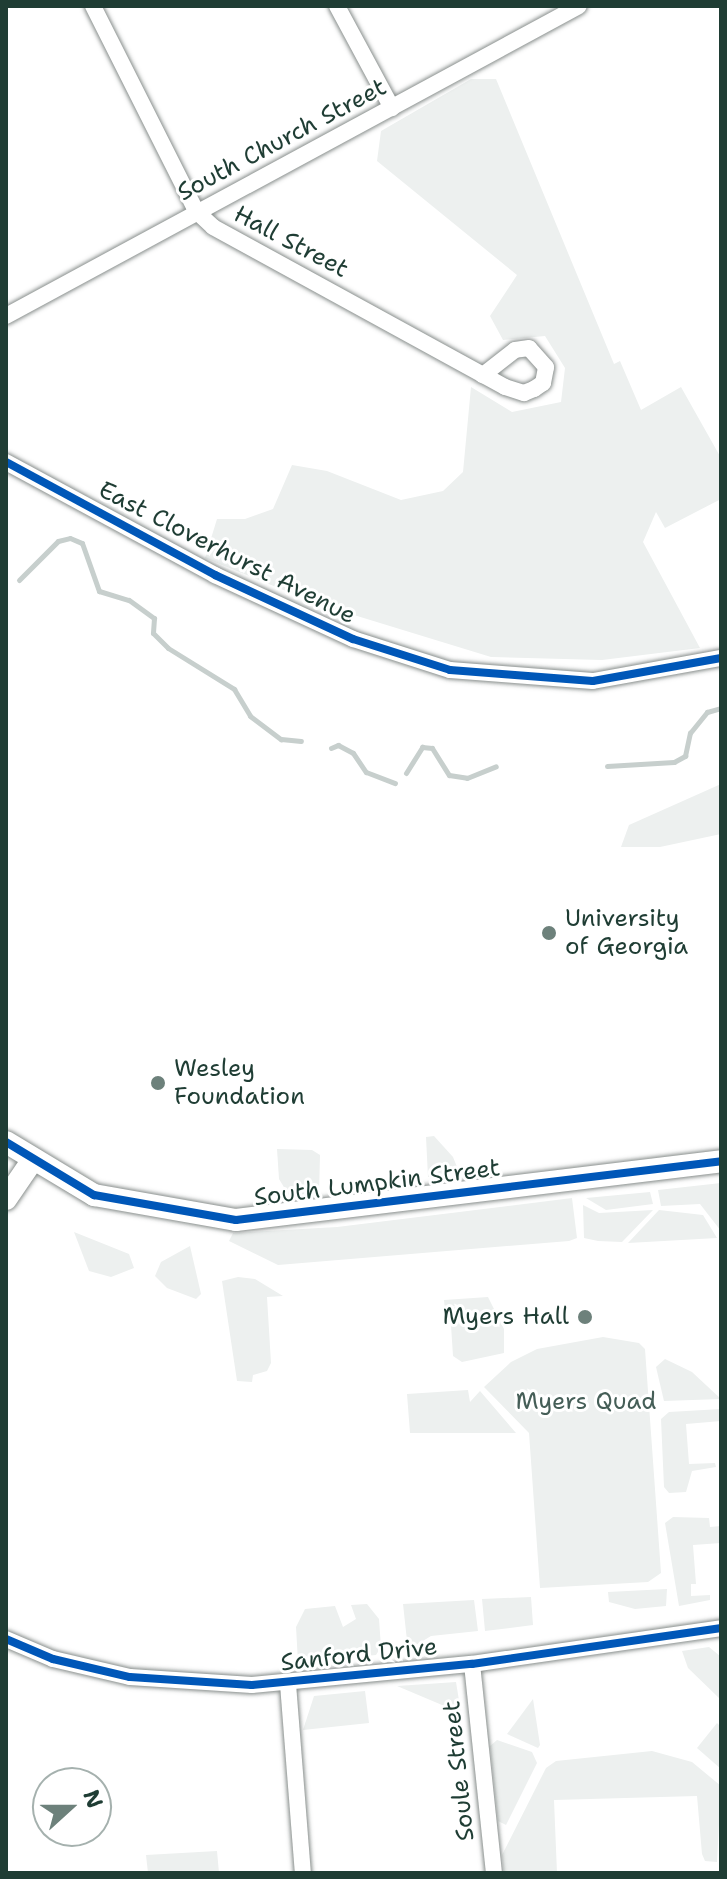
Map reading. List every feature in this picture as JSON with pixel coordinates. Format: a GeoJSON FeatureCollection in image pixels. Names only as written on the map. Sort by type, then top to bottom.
{"type":"FeatureCollection","features":[{"type":"Feature","properties":{"kind":"main road","name":"South Lumpkin Street"},"geometry":{"type":"LineString","coordinates":[[6,1142],[32,1161],[94,1195],[236,1220],[721,1161]]}},
{"type":"Feature","properties":{"kind":"main road"},"geometry":{"type":"LineString","coordinates":[[6,1199],[32,1161]]}},
{"type":"Feature","properties":{"kind":"street","name":"Hall Street"},"geometry":{"type":"LineString","coordinates":[[93,6],[196,211],[213,227],[483,375]]}},
{"type":"Feature","properties":{"kind":"street"},"geometry":{"type":"LineString","coordinates":[[337,6],[392,108]]}},
{"type":"Feature","properties":{"kind":"street","name":"South Church Street"},"geometry":{"type":"LineString","coordinates":[[6,316],[579,6]]}},
{"type":"Feature","properties":{"kind":"street","name":"East Cloverhurst Avenue"},"geometry":{"type":"LineString","coordinates":[[6,462],[215,575],[353,639],[450,670],[593,681],[721,658]]}},
{"type":"Feature","properties":{"kind":"street","name":"Sanford Drive"},"geometry":{"type":"LineString","coordinates":[[6,1639],[53,1659],[130,1677],[217,1685],[288,1684],[472,1664],[721,1628]]}},
{"type":"Feature","properties":{"kind":"street","name":"Soule Street"},"geometry":{"type":"LineString","coordinates":[[472,1664],[494,1873]]}},
{"type":"Feature","properties":{"kind":"street"},"geometry":{"type":"LineString","coordinates":[[288,1684],[303,1873]]}},
{"type":"Feature","properties":{"kind":"green space"},"geometry":{"type":"Polygon","coordinates":[[[471,79],[496,79],[614,364],[620,361],[641,410],[681,387],[721,458],[721,499],[665,528],[656,512],[643,542],[700,648],[602,660],[491,657],[318,604],[205,558],[217,519],[245,519],[273,509],[292,465],[327,471],[401,500],[443,491],[463,472],[471,387],[512,412],[561,402],[565,368],[545,336],[503,340],[490,316],[517,275],[377,161],[381,131],[471,79]]]}},
{"type":"Feature","properties":{"kind":"green space"},"geometry":{"type":"Polygon","coordinates":[[[721,784],[721,834],[660,847],[621,847],[629,825],[721,784]]]}},
{"type":"Feature","properties":{"kind":"green space"},"geometry":{"type":"Polygon","coordinates":[[[434,1136],[453,1157],[459,1172],[428,1177],[426,1137],[434,1136]]]}},
{"type":"Feature","properties":{"kind":"green space"},"geometry":{"type":"Polygon","coordinates":[[[277,1149],[312,1150],[320,1155],[319,1194],[290,1197],[279,1179],[277,1149]]]}},
{"type":"Feature","properties":{"kind":"green space"},"geometry":{"type":"Polygon","coordinates":[[[721,1183],[721,1231],[700,1204],[661,1206],[658,1190],[721,1183]]]}},
{"type":"Feature","properties":{"kind":"green space"},"geometry":{"type":"Polygon","coordinates":[[[650,1192],[653,1204],[606,1210],[586,1198],[650,1192]]]}},
{"type":"Feature","properties":{"kind":"green space"},"geometry":{"type":"Polygon","coordinates":[[[572,1198],[577,1238],[569,1241],[278,1265],[229,1241],[233,1233],[337,1227],[572,1198]]]}},
{"type":"Feature","properties":{"kind":"green space"},"geometry":{"type":"Polygon","coordinates":[[[583,1205],[599,1213],[653,1210],[622,1242],[598,1241],[584,1238],[583,1205]]]}},
{"type":"Feature","properties":{"kind":"green space"},"geometry":{"type":"Polygon","coordinates":[[[659,1210],[703,1215],[717,1238],[628,1243],[659,1210]]]}},
{"type":"Feature","properties":{"kind":"green space"},"geometry":{"type":"Polygon","coordinates":[[[74,1232],[129,1254],[134,1268],[111,1277],[89,1271],[74,1232]]]}},
{"type":"Feature","properties":{"kind":"green space"},"geometry":{"type":"Polygon","coordinates":[[[190,1246],[201,1294],[196,1299],[167,1288],[155,1276],[161,1262],[190,1246]]]}},
{"type":"Feature","properties":{"kind":"green space"},"geometry":{"type":"Polygon","coordinates":[[[238,1277],[255,1279],[283,1296],[267,1297],[271,1363],[267,1371],[253,1375],[252,1382],[237,1381],[222,1281],[238,1277]]]}},
{"type":"Feature","properties":{"kind":"green space"},"geometry":{"type":"Polygon","coordinates":[[[488,1297],[504,1329],[504,1353],[462,1362],[453,1356],[450,1310],[445,1310],[444,1300],[488,1297]]]}},
{"type":"Feature","properties":{"kind":"green space","name":"Myers Quad"},"geometry":{"type":"Polygon","coordinates":[[[603,1337],[639,1343],[645,1349],[661,1573],[648,1582],[540,1588],[529,1433],[484,1387],[511,1362],[537,1349],[603,1337]]]}},
{"type":"Feature","properties":{"kind":"green space"},"geometry":{"type":"Polygon","coordinates":[[[665,1359],[692,1372],[721,1399],[664,1401],[656,1367],[665,1359]]]}},
{"type":"Feature","properties":{"kind":"green space"},"geometry":{"type":"Polygon","coordinates":[[[468,1390],[470,1402],[480,1391],[516,1433],[410,1433],[407,1394],[468,1390]]]}},
{"type":"Feature","properties":{"kind":"green space"},"geometry":{"type":"Polygon","coordinates":[[[721,1409],[721,1421],[686,1424],[689,1464],[715,1463],[716,1467],[692,1471],[686,1492],[669,1493],[664,1487],[661,1419],[669,1412],[721,1409]]]}},
{"type":"Feature","properties":{"kind":"green space"},"geometry":{"type":"Polygon","coordinates":[[[673,1517],[709,1518],[710,1527],[721,1526],[721,1543],[693,1545],[696,1584],[691,1584],[691,1596],[710,1595],[710,1600],[679,1606],[665,1523],[673,1517]]]}},
{"type":"Feature","properties":{"kind":"green space"},"geometry":{"type":"Polygon","coordinates":[[[667,1589],[666,1606],[635,1609],[609,1602],[608,1592],[667,1589]]]}},
{"type":"Feature","properties":{"kind":"green space"},"geometry":{"type":"Polygon","coordinates":[[[531,1597],[533,1625],[485,1631],[482,1599],[531,1597]]]}},
{"type":"Feature","properties":{"kind":"green space"},"geometry":{"type":"Polygon","coordinates":[[[474,1600],[478,1631],[431,1636],[408,1650],[403,1604],[474,1600]]]}},
{"type":"Feature","properties":{"kind":"green space"},"geometry":{"type":"Polygon","coordinates":[[[367,1604],[379,1619],[381,1647],[376,1655],[298,1662],[296,1627],[305,1609],[335,1606],[343,1627],[356,1619],[351,1605],[367,1604]]]}},
{"type":"Feature","properties":{"kind":"green space"},"geometry":{"type":"Polygon","coordinates":[[[709,1647],[720,1656],[719,1698],[688,1668],[682,1651],[709,1647]]]}},
{"type":"Feature","properties":{"kind":"green space"},"geometry":{"type":"Polygon","coordinates":[[[456,1682],[461,1713],[397,1686],[456,1682]]]}},
{"type":"Feature","properties":{"kind":"green space"},"geometry":{"type":"Polygon","coordinates":[[[365,1691],[369,1723],[303,1730],[314,1696],[365,1691]]]}},
{"type":"Feature","properties":{"kind":"green space"},"geometry":{"type":"Polygon","coordinates":[[[533,1699],[540,1745],[538,1748],[507,1734],[533,1699]]]}},
{"type":"Feature","properties":{"kind":"green space"},"geometry":{"type":"Polygon","coordinates":[[[717,1723],[721,1727],[721,1769],[697,1748],[717,1723]]]}},
{"type":"Feature","properties":{"kind":"green space"},"geometry":{"type":"Polygon","coordinates":[[[497,1740],[532,1752],[537,1763],[506,1825],[498,1821],[490,1746],[497,1740]]]}},
{"type":"Feature","properties":{"kind":"green space"},"geometry":{"type":"Polygon","coordinates":[[[652,1751],[692,1762],[721,1786],[717,1862],[705,1861],[702,1854],[697,1796],[554,1800],[557,1873],[504,1873],[502,1855],[546,1768],[556,1761],[652,1751]]]}},
{"type":"Feature","properties":{"kind":"green space"},"geometry":{"type":"Polygon","coordinates":[[[217,1851],[219,1873],[148,1873],[146,1855],[217,1851]]]}},
{"type":"Feature","properties":{"kind":"waterway"},"geometry":{"type":"LineString","coordinates":[[19,580],[58,541],[70,538],[82,543],[99,591],[129,600],[154,618],[153,633],[168,648],[234,689],[250,716],[281,739],[301,741]]}},
{"type":"Feature","properties":{"kind":"waterway"},"geometry":{"type":"LineString","coordinates":[[607,766],[674,762],[685,756],[690,733],[707,712],[721,708]]}},
{"type":"Feature","properties":{"kind":"waterway"},"geometry":{"type":"LineString","coordinates":[[331,748],[338,745],[353,753],[366,772],[395,783]]}},
{"type":"Feature","properties":{"kind":"waterway"},"geometry":{"type":"LineString","coordinates":[[406,773],[422,747],[432,748],[449,775],[467,778],[496,766]]}},
{"type":"Feature","properties":{"kind":"cycle path"},"geometry":{"type":"LineString","coordinates":[[6,462],[215,575],[353,639],[450,670],[593,681],[721,658]]}},
{"type":"Feature","properties":{"kind":"cycle path"},"geometry":{"type":"LineString","coordinates":[[6,1142],[94,1195],[236,1220],[721,1161]]}},
{"type":"Feature","properties":{"kind":"cycle path"},"geometry":{"type":"LineString","coordinates":[[6,1639],[53,1659],[130,1677],[252,1685],[472,1664],[721,1628]]}},
{"type":"Feature","properties":{"kind":"place","name":"University of Georgia"},"geometry":{"type":"Point","coordinates":[549,933]}},
{"type":"Feature","properties":{"kind":"place","name":"Wesley Foundation"},"geometry":{"type":"Point","coordinates":[158,1083]}},
{"type":"Feature","properties":{"kind":"place","name":"Myers Hall"},"geometry":{"type":"Point","coordinates":[585,1317]}}]}
